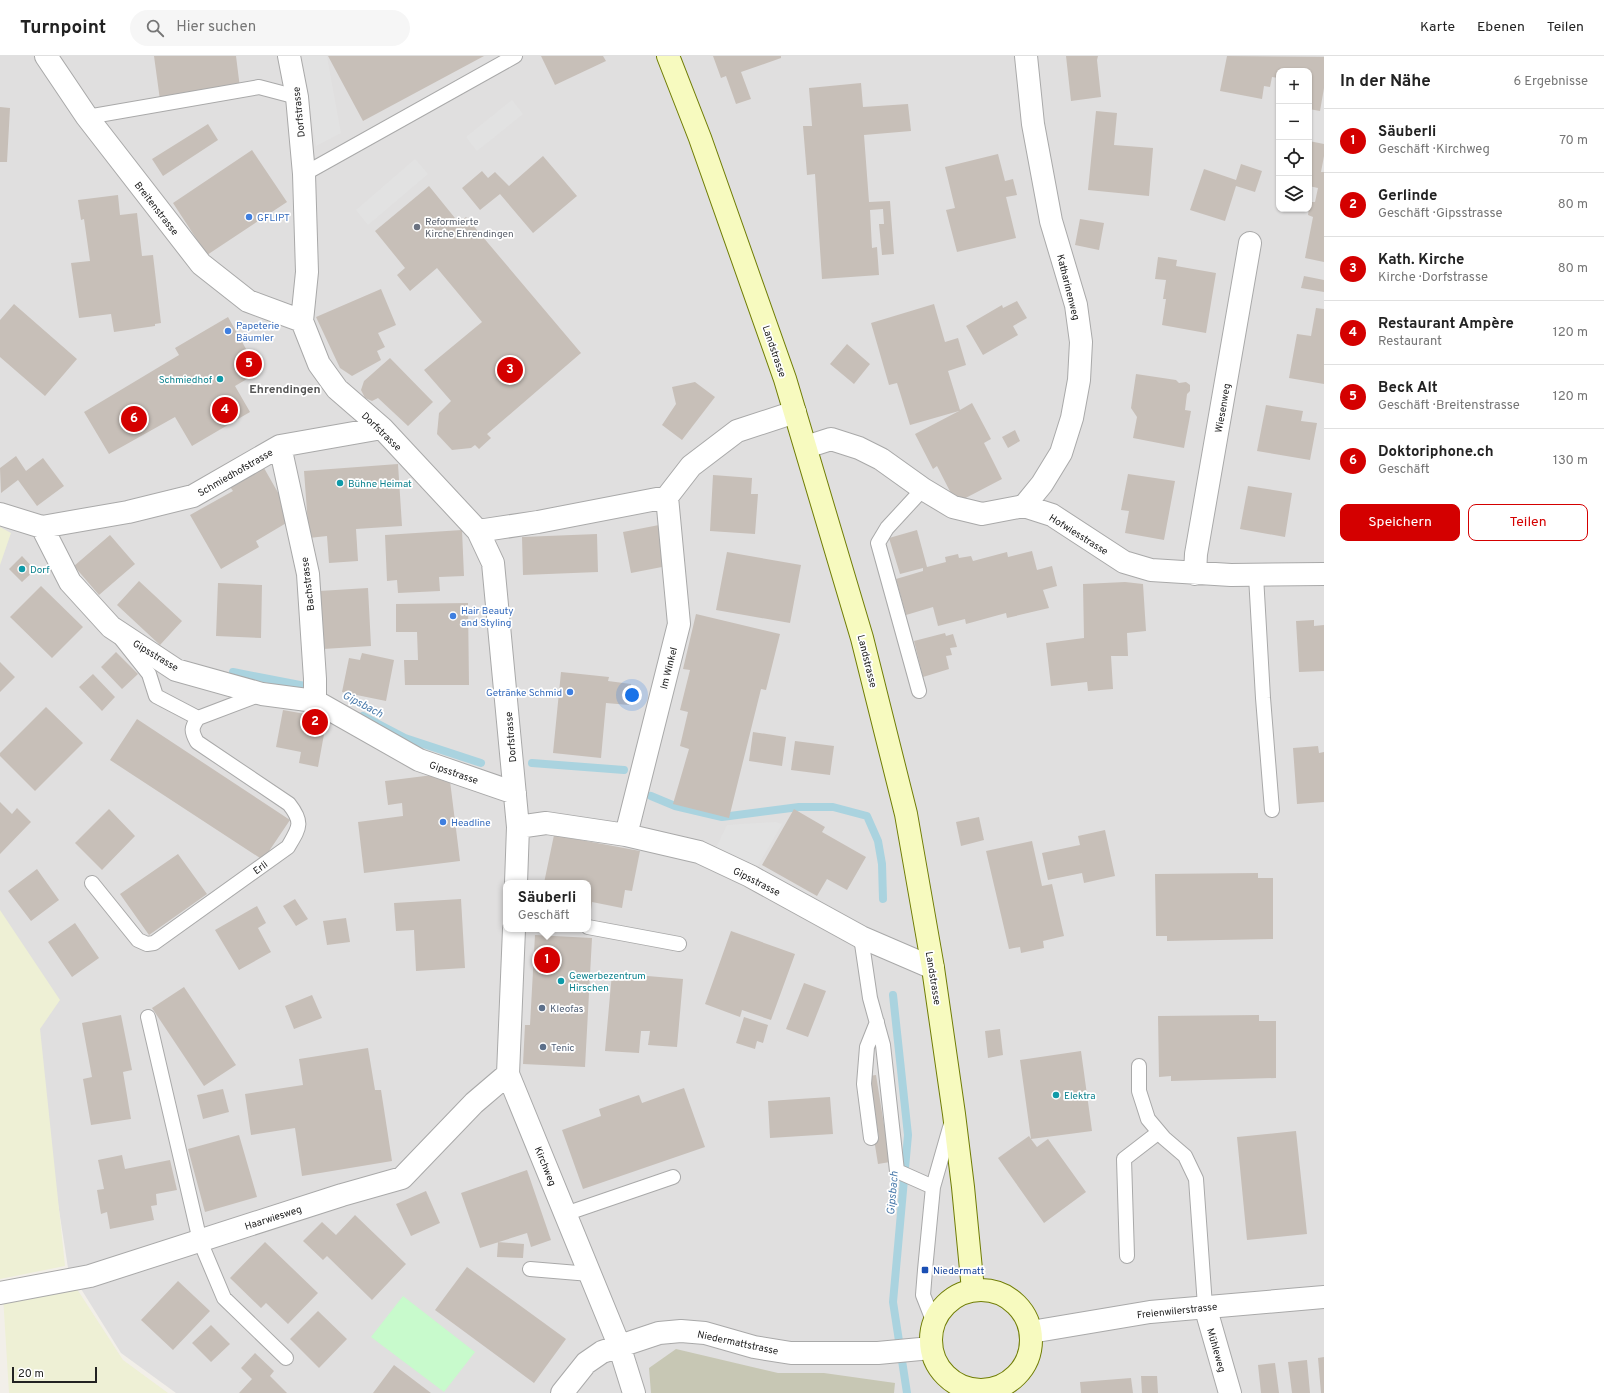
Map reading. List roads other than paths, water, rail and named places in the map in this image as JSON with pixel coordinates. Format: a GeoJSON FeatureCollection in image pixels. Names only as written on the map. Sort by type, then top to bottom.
{"type":"FeatureCollection","features":[{"type":"Feature","properties":{"kind":"main road","name":"Landstrasse"},"geometry":{"type":"LineString","coordinates":[[668,56],[703,144],[785,379],[862,638],[906,814],[933,968],[954,1114],[973,1290]]}},
{"type":"Feature","properties":{"kind":"main road"},"geometry":{"type":"LineString","coordinates":[[973,1290],[989,1290],[1004,1295],[1017,1304],[1026,1317],[1031,1332],[1031,1349],[1025,1365],[1014,1378],[999,1387],[982,1392],[968,1389],[955,1383],[943,1374],[935,1362],[923,1349],[931,1336],[934,1324],[940,1311],[960,1294],[973,1290]]}},
{"type":"Feature","properties":{"kind":"street","name":"Breitenstrasse"},"geometry":{"type":"LineString","coordinates":[[46,56],[87,118],[201,264],[248,301],[302,321]]}},
{"type":"Feature","properties":{"kind":"street","name":"Dorfstrasse"},"geometry":{"type":"LineString","coordinates":[[290,56],[297,97],[304,174],[307,272],[302,321],[319,364],[337,389],[382,428],[478,532],[493,563],[515,793]]}},
{"type":"Feature","properties":{"kind":"street","name":"Katharinenweg"},"geometry":{"type":"LineString","coordinates":[[1024,506],[1042,484],[1061,453],[1073,410],[1079,380],[1081,342],[1076,305],[1051,221],[1033,124],[1026,56]]}},
{"type":"Feature","properties":{"kind":"street","name":"Wiesenweg"},"geometry":{"type":"LineString","coordinates":[[1195,574],[1196,554],[1250,243]]}},
{"type":"Feature","properties":{"kind":"street"},"geometry":{"type":"LineString","coordinates":[[478,532],[667,497],[691,466],[737,431],[795,412]]}},
{"type":"Feature","properties":{"kind":"street","name":"Schmiedhofstrasse"},"geometry":{"type":"LineString","coordinates":[[42,527],[128,512],[193,496],[280,446],[382,428]]}},
{"type":"Feature","properties":{"kind":"street","name":"Hofwiesstrasse"},"geometry":{"type":"LineString","coordinates":[[806,447],[831,439],[859,448],[881,459],[923,489],[953,507],[982,514],[1024,506],[1052,515],[1124,562],[1151,570],[1195,574],[1256,576],[1324,574]]}},
{"type":"Feature","properties":{"kind":"street","name":"Bachstrasse"},"geometry":{"type":"LineString","coordinates":[[280,446],[308,574],[315,679],[315,701]]}},
{"type":"Feature","properties":{"kind":"street","name":"Im Winkel"},"geometry":{"type":"LineString","coordinates":[[626,835],[679,624],[667,497]]}},
{"type":"Feature","properties":{"kind":"street"},"geometry":{"type":"LineString","coordinates":[[0,514],[42,527]]}},
{"type":"Feature","properties":{"kind":"street","name":"Gipsstrasse"},"geometry":{"type":"LineString","coordinates":[[42,527],[70,582],[111,627],[176,670],[262,694],[315,701],[419,760],[515,793]]}},
{"type":"Feature","properties":{"kind":"street"},"geometry":{"type":"LineString","coordinates":[[515,793],[518,827],[516,880]]}},
{"type":"Feature","properties":{"kind":"street","name":"Gipsstrasse"},"geometry":{"type":"LineString","coordinates":[[518,827],[546,823],[626,835],[699,852],[750,876],[861,937],[933,968]]}},
{"type":"Feature","properties":{"kind":"street","name":"Kirchweg"},"geometry":{"type":"LineString","coordinates":[[514,932],[508,1074],[619,1345],[634,1393]]}},
{"type":"Feature","properties":{"kind":"street","name":"Haarwiesweg"},"geometry":{"type":"LineString","coordinates":[[0,1293],[90,1276],[342,1195],[402,1178],[474,1103],[508,1074]]}},
{"type":"Feature","properties":{"kind":"street","name":"Freienwilerstrasse"},"geometry":{"type":"LineString","coordinates":[[1031,1332],[1150,1312],[1205,1306],[1324,1297]]}},
{"type":"Feature","properties":{"kind":"street","name":"Mühleweg"},"geometry":{"type":"LineString","coordinates":[[1205,1306],[1230,1393]]}},
{"type":"Feature","properties":{"kind":"street","name":"Niedermattstrasse"},"geometry":{"type":"LineString","coordinates":[[562,1393],[586,1363],[602,1352],[619,1345],[659,1333],[681,1331],[705,1333],[754,1347],[791,1353],[878,1353],[923,1349]]}},
{"type":"Feature","properties":{"kind":"lane"},"geometry":{"type":"LineString","coordinates":[[304,174],[515,56]]}},
{"type":"Feature","properties":{"kind":"lane"},"geometry":{"type":"LineString","coordinates":[[87,118],[259,87],[297,97]]}},
{"type":"Feature","properties":{"kind":"lane"},"geometry":{"type":"LineString","coordinates":[[919,691],[878,543],[887,528],[923,489]]}},
{"type":"Feature","properties":{"kind":"lane"},"geometry":{"type":"LineString","coordinates":[[1256,576],[1263,698],[1272,810]]}},
{"type":"Feature","properties":{"kind":"lane"},"geometry":{"type":"LineString","coordinates":[[111,627],[148,674],[156,696],[198,718],[262,694]]}},
{"type":"Feature","properties":{"kind":"lane","name":"Erli"},"geometry":{"type":"LineString","coordinates":[[92,883],[138,940],[147,944],[154,943],[288,847],[299,827],[296,814],[289,804],[197,742],[192,733],[193,726],[198,718]]}},
{"type":"Feature","properties":{"kind":"lane"},"geometry":{"type":"LineString","coordinates":[[591,928],[679,944]]}},
{"type":"Feature","properties":{"kind":"lane"},"geometry":{"type":"LineString","coordinates":[[861,937],[870,998],[883,1045],[897,1171],[926,1185]]}},
{"type":"Feature","properties":{"kind":"lane"},"geometry":{"type":"LineString","coordinates":[[148,1018],[200,1241],[224,1298],[286,1358]]}},
{"type":"Feature","properties":{"kind":"lane"},"geometry":{"type":"LineString","coordinates":[[872,1138],[864,1084],[867,1046],[877,1022]]}},
{"type":"Feature","properties":{"kind":"lane"},"geometry":{"type":"LineString","coordinates":[[1139,1066],[1139,1091],[1148,1119],[1164,1138],[1185,1156],[1196,1179],[1205,1306]]}},
{"type":"Feature","properties":{"kind":"lane"},"geometry":{"type":"LineString","coordinates":[[934,1324],[923,1295],[926,1185],[954,1114]]}},
{"type":"Feature","properties":{"kind":"lane"},"geometry":{"type":"LineString","coordinates":[[1127,1256],[1124,1158],[1159,1132]]}},
{"type":"Feature","properties":{"kind":"lane"},"geometry":{"type":"LineString","coordinates":[[565,1214],[674,1177]]}},
{"type":"Feature","properties":{"kind":"lane"},"geometry":{"type":"LineString","coordinates":[[530,1269],[590,1274]]}},
{"type":"Feature","properties":{"kind":"waterway","name":"Gipsbach"},"geometry":{"type":"LineString","coordinates":[[233,672],[305,686],[314,690]]}},
{"type":"Feature","properties":{"kind":"waterway","name":"Gipsbach"},"geometry":{"type":"LineString","coordinates":[[363,716],[405,738],[481,763]]}},
{"type":"Feature","properties":{"kind":"waterway"},"geometry":{"type":"LineString","coordinates":[[532,763],[624,770]]}},
{"type":"Feature","properties":{"kind":"waterway"},"geometry":{"type":"LineString","coordinates":[[651,796],[675,806],[722,817],[799,807],[833,807],[867,816],[878,841],[882,864],[883,899]]}},
{"type":"Feature","properties":{"kind":"waterway","name":"Gipsbach"},"geometry":{"type":"LineString","coordinates":[[893,995],[908,1135],[893,1302],[907,1393]]}},
{"type":"Feature","properties":{"kind":"place","name":"GFLIPT"},"geometry":{"type":"Point","coordinates":[249,217]}},
{"type":"Feature","properties":{"kind":"place","name":"Reformierte Kirche Ehrendingen"},"geometry":{"type":"Point","coordinates":[417,227]}},
{"type":"Feature","properties":{"kind":"place","name":"Papeterie Bäumler"},"geometry":{"type":"Point","coordinates":[228,331]}},
{"type":"Feature","properties":{"kind":"place","name":"Beck Alt"},"geometry":{"type":"Point","coordinates":[249,364]}},
{"type":"Feature","properties":{"kind":"place","name":"Kath. Kirche"},"geometry":{"type":"Point","coordinates":[510,370]}},
{"type":"Feature","properties":{"kind":"place","name":"Schmiedhof"},"geometry":{"type":"Point","coordinates":[220,379]}},
{"type":"Feature","properties":{"kind":"place","name":"Restaurant Ampère"},"geometry":{"type":"Point","coordinates":[225,410]}},
{"type":"Feature","properties":{"kind":"place","name":"Doktoriphone.ch"},"geometry":{"type":"Point","coordinates":[134,419]}},
{"type":"Feature","properties":{"kind":"place","name":"Bühne Heimat"},"geometry":{"type":"Point","coordinates":[340,483]}},
{"type":"Feature","properties":{"kind":"place","name":"Dorf"},"geometry":{"type":"Point","coordinates":[22,569]}},
{"type":"Feature","properties":{"kind":"place","name":"Hair Beauty and Styling"},"geometry":{"type":"Point","coordinates":[453,616]}},
{"type":"Feature","properties":{"kind":"place","name":"Getränke Schmid"},"geometry":{"type":"Point","coordinates":[570,692]}},
{"type":"Feature","properties":{"kind":"place","name":"Gerlinde"},"geometry":{"type":"Point","coordinates":[315,722]}},
{"type":"Feature","properties":{"kind":"place","name":"Headline"},"geometry":{"type":"Point","coordinates":[443,822]}},
{"type":"Feature","properties":{"kind":"place","name":"Säuberli"},"geometry":{"type":"Point","coordinates":[547,960]}},
{"type":"Feature","properties":{"kind":"place","name":"Gewerbezentrum Hirschen"},"geometry":{"type":"Point","coordinates":[561,981]}},
{"type":"Feature","properties":{"kind":"place","name":"Kleofas"},"geometry":{"type":"Point","coordinates":[542,1008]}},
{"type":"Feature","properties":{"kind":"place","name":"Tenic"},"geometry":{"type":"Point","coordinates":[543,1047]}},
{"type":"Feature","properties":{"kind":"place","name":"Elektra"},"geometry":{"type":"Point","coordinates":[1056,1095]}},
{"type":"Feature","properties":{"kind":"place","name":"Niedermatt"},"geometry":{"type":"Point","coordinates":[925,1270]}},
{"type":"Feature","properties":{"kind":"district","name":"Ehrendingen"},"geometry":{"type":"Point","coordinates":[285,389]}}]}
